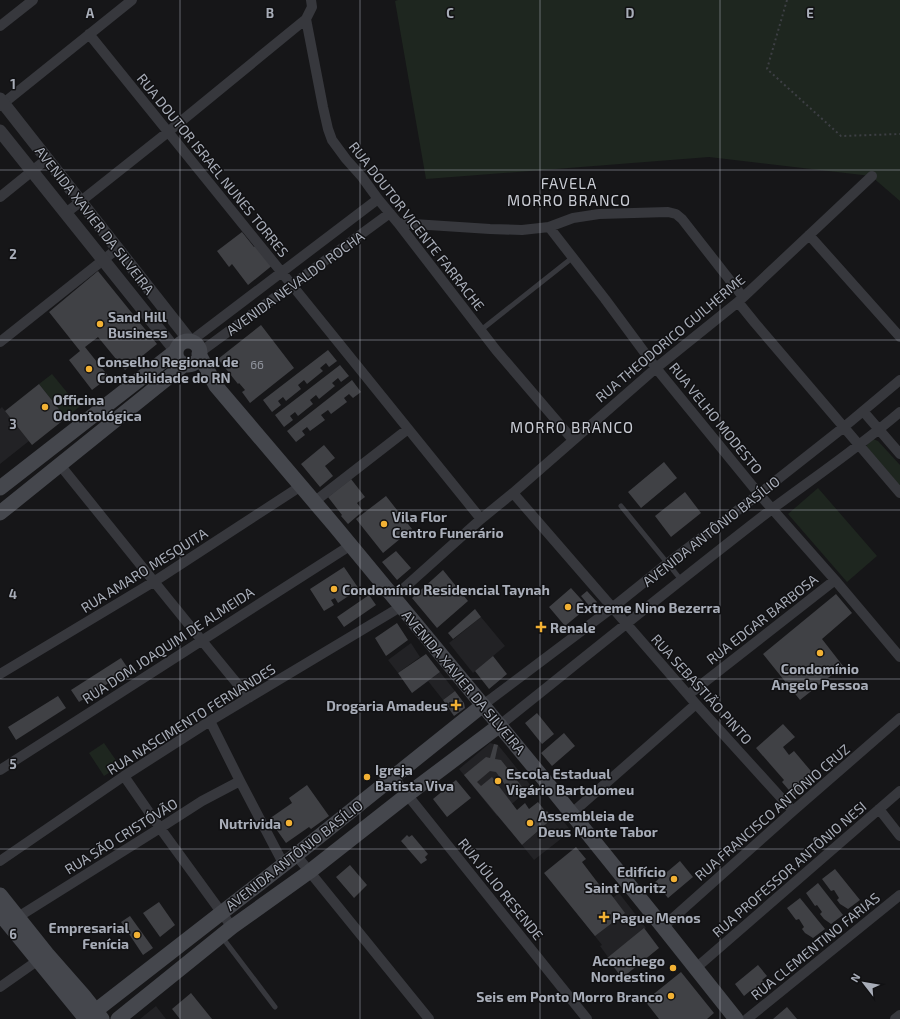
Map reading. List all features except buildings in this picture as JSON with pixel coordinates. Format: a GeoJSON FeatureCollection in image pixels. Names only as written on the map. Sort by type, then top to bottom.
{"type":"FeatureCollection","features":[{"type":"Feature","properties":{"kind":"main road"},"geometry":{"type":"LineString","coordinates":[[0,488],[176,351],[181,343],[184,342],[195,347],[196,361],[186,364],[181,363],[176,356],[176,351]]}},
{"type":"Feature","properties":{"kind":"main road","name":"AVENIDA XAVIER DA SILVEIRA"},"geometry":{"type":"LineString","coordinates":[[195,347],[216,386],[500,725],[736,1019]]}},
{"type":"Feature","properties":{"kind":"main road"},"geometry":{"type":"LineString","coordinates":[[0,513],[186,364]]}},
{"type":"Feature","properties":{"kind":"main road","name":"AVENIDA XAVIER DA SILVEIRA"},"geometry":{"type":"LineString","coordinates":[[186,364],[216,386]]}},
{"type":"Feature","properties":{"kind":"main road","name":"AVENIDA ANTÔNIO BASÍLIO"},"geometry":{"type":"LineString","coordinates":[[91,1017],[221,913],[284,865],[483,705]]}},
{"type":"Feature","properties":{"kind":"main road","name":"AVENIDA ANTÔNIO BASÍLIO"},"geometry":{"type":"LineString","coordinates":[[118,1019],[227,932],[309,872],[407,795],[500,725]]}},
{"type":"Feature","properties":{"kind":"main road"},"geometry":{"type":"LineString","coordinates":[[0,895],[47,954],[91,1017]]}},
{"type":"Feature","properties":{"kind":"main road"},"geometry":{"type":"LineString","coordinates":[[0,914],[37,961],[91,1017]]}},
{"type":"Feature","properties":{"kind":"street"},"geometry":{"type":"LineString","coordinates":[[0,26],[32,0]]}},
{"type":"Feature","properties":{"kind":"street"},"geometry":{"type":"LineString","coordinates":[[1,103],[132,0]]}},
{"type":"Feature","properties":{"kind":"street"},"geometry":{"type":"LineString","coordinates":[[66,213],[306,19],[311,3],[321,0]]}},
{"type":"Feature","properties":{"kind":"street","name":"RUA DOUTOR VICENTE FARRACHE"},"geometry":{"type":"LineString","coordinates":[[306,19],[323,107],[332,140],[496,350],[573,440]]}},
{"type":"Feature","properties":{"kind":"street","name":"RUA DOUTOR ISRAEL NUNES TORRES"},"geometry":{"type":"LineString","coordinates":[[89,34],[481,519]]}},
{"type":"Feature","properties":{"kind":"street","name":"AVENIDA XAVIER DA SILVEIRA"},"geometry":{"type":"LineString","coordinates":[[1,103],[195,347]]}},
{"type":"Feature","properties":{"kind":"street","name":"AVENIDA XAVIER DA SILVEIRA"},"geometry":{"type":"LineString","coordinates":[[0,131],[176,351]]}},
{"type":"Feature","properties":{"kind":"street"},"geometry":{"type":"LineString","coordinates":[[0,197],[47,159]]}},
{"type":"Feature","properties":{"kind":"street","name":"RUA THEODORICO GUILHERME"},"geometry":{"type":"LineString","coordinates":[[398,602],[481,519],[514,494],[573,440],[656,368],[740,299],[872,176]]}},
{"type":"Feature","properties":{"kind":"street","name":"AVENIDA NEVALDO ROCHA"},"geometry":{"type":"LineString","coordinates":[[195,347],[282,272],[378,199]]}},
{"type":"Feature","properties":{"kind":"street"},"geometry":{"type":"LineString","coordinates":[[398,223],[490,230],[522,230],[549,227],[573,218],[599,214],[668,212],[676,214],[690,229],[760,329],[900,493]]}},
{"type":"Feature","properties":{"kind":"street","name":"AVENIDA NEVALDO ROCHA"},"geometry":{"type":"LineString","coordinates":[[195,347],[292,285],[390,213]]}},
{"type":"Feature","properties":{"kind":"street","name":"RUA VELHO MODESTO"},"geometry":{"type":"LineString","coordinates":[[549,227],[656,368],[772,509]]}},
{"type":"Feature","properties":{"kind":"street"},"geometry":{"type":"LineString","coordinates":[[809,235],[900,337]]}},
{"type":"Feature","properties":{"kind":"street"},"geometry":{"type":"LineString","coordinates":[[0,342],[117,249]]}},
{"type":"Feature","properties":{"kind":"street","name":"AVENIDA ANTÔNIO BASÍLIO"},"geometry":{"type":"LineString","coordinates":[[483,705],[612,608],[668,563],[759,494],[844,427],[900,380]]}},
{"type":"Feature","properties":{"kind":"street"},"geometry":{"type":"LineString","coordinates":[[863,411],[900,454]]}},
{"type":"Feature","properties":{"kind":"street","name":"AVENIDA ANTÔNIO BASÍLIO"},"geometry":{"type":"LineString","coordinates":[[500,725],[772,509],[879,430],[900,412]]}},
{"type":"Feature","properties":{"kind":"street"},"geometry":{"type":"LineString","coordinates":[[314,502],[408,429]]}},
{"type":"Feature","properties":{"kind":"street"},"geometry":{"type":"LineString","coordinates":[[60,465],[249,698]]}},
{"type":"Feature","properties":{"kind":"street","name":"RUA AMARO MESQUITA"},"geometry":{"type":"LineString","coordinates":[[0,674],[154,581],[301,486]]}},
{"type":"Feature","properties":{"kind":"street","name":"RUA SEBASTIÃO PINTO"},"geometry":{"type":"LineString","coordinates":[[514,494],[688,695],[793,811]]}},
{"type":"Feature","properties":{"kind":"street"},"geometry":{"type":"LineString","coordinates":[[772,509],[835,580],[900,657]]}},
{"type":"Feature","properties":{"kind":"street","name":"RUA DOM JOAQUIM DE ALMEIDA"},"geometry":{"type":"LineString","coordinates":[[0,770],[350,545]]}},
{"type":"Feature","properties":{"kind":"street","name":"RUA EDGAR BARBOSA"},"geometry":{"type":"LineString","coordinates":[[688,695],[835,580]]}},
{"type":"Feature","properties":{"kind":"street","name":"RUA NASCIMENTO FERNANDES"},"geometry":{"type":"LineString","coordinates":[[0,861],[124,776],[398,602]]}},
{"type":"Feature","properties":{"kind":"street"},"geometry":{"type":"LineString","coordinates":[[572,814],[696,704]]}},
{"type":"Feature","properties":{"kind":"street","name":"RUA FRANCISCO ANTÔNIO CRUZ"},"geometry":{"type":"LineString","coordinates":[[663,927],[900,718]]}},
{"type":"Feature","properties":{"kind":"street"},"geometry":{"type":"LineString","coordinates":[[210,721],[284,865]]}},
{"type":"Feature","properties":{"kind":"street"},"geometry":{"type":"LineString","coordinates":[[124,776],[221,913],[227,932]]}},
{"type":"Feature","properties":{"kind":"street","name":"RUA JÚLIO RESENDE"},"geometry":{"type":"LineString","coordinates":[[393,777],[587,1019]]}},
{"type":"Feature","properties":{"kind":"street","name":"RUA SÃO CRISTÓVÃO"},"geometry":{"type":"LineString","coordinates":[[18,918],[202,801],[240,781]]}},
{"type":"Feature","properties":{"kind":"street","name":"RUA PROFESSOR ANTÔNIO NESI"},"geometry":{"type":"LineString","coordinates":[[696,968],[900,791]]}},
{"type":"Feature","properties":{"kind":"street"},"geometry":{"type":"LineString","coordinates":[[879,809],[900,836]]}},
{"type":"Feature","properties":{"kind":"street"},"geometry":{"type":"LineString","coordinates":[[296,855],[429,1019]]}},
{"type":"Feature","properties":{"kind":"street","name":"RUA CLEMENTINO FARIAS"},"geometry":{"type":"LineString","coordinates":[[747,1019],[900,895]]}},
{"type":"Feature","properties":{"kind":"street"},"geometry":{"type":"LineString","coordinates":[[0,987],[37,961]]}},
{"type":"Feature","properties":{"kind":"street"},"geometry":{"type":"LineString","coordinates":[[895,1019],[900,1015]]}},
{"type":"Feature","properties":{"kind":"lane"},"geometry":{"type":"LineString","coordinates":[[481,330],[572,258]]}},
{"type":"Feature","properties":{"kind":"lane"},"geometry":{"type":"LineString","coordinates":[[621,506],[682,581]]}},
{"type":"Feature","properties":{"kind":"lane"},"geometry":{"type":"LineString","coordinates":[[227,932],[275,1007]]}},
{"type":"Feature","properties":{"kind":"path"},"geometry":{"type":"LineString","coordinates":[[787,0],[766,69],[841,136],[900,134]]}},
{"type":"Feature","properties":{"kind":"shaded area"},"geometry":{"type":"Polygon","coordinates":[[[900,0],[900,201],[871,176],[709,157],[426,179],[395,1],[900,0]]]}},
{"type":"Feature","properties":{"kind":"shaded area"},"geometry":{"type":"Polygon","coordinates":[[[52,374],[79,407],[66,418],[39,384],[52,374]]]}},
{"type":"Feature","properties":{"kind":"shaded area"},"geometry":{"type":"Polygon","coordinates":[[[2,407],[29,441],[0,464],[0,409],[2,407]]]}},
{"type":"Feature","properties":{"kind":"shaded area"},"geometry":{"type":"Polygon","coordinates":[[[873,439],[878,441],[900,465],[900,486],[867,447],[873,439]]]}},
{"type":"Feature","properties":{"kind":"shaded area"},"geometry":{"type":"Polygon","coordinates":[[[818,488],[877,556],[847,582],[788,514],[818,488]]]}},
{"type":"Feature","properties":{"kind":"shaded area"},"geometry":{"type":"Polygon","coordinates":[[[481,617],[505,646],[473,673],[449,643],[481,617]]]}},
{"type":"Feature","properties":{"kind":"shaded area"},"geometry":{"type":"Polygon","coordinates":[[[411,643],[420,657],[398,673],[388,660],[411,643]]]}},
{"type":"Feature","properties":{"kind":"shaded area"},"geometry":{"type":"Polygon","coordinates":[[[440,672],[455,691],[443,700],[428,681],[440,672]]]}},
{"type":"Feature","properties":{"kind":"shaded area"},"geometry":{"type":"Polygon","coordinates":[[[104,743],[120,766],[104,776],[89,753],[104,743]]]}},
{"type":"Feature","properties":{"kind":"shaded area","name":"Escola Estadual Vigário Bartolomeu"},"geometry":{"type":"Polygon","coordinates":[[[490,743],[498,745],[532,787],[497,816],[459,769],[490,743]]]}},
{"type":"Feature","properties":{"kind":"shaded area"},"geometry":{"type":"Polygon","coordinates":[[[558,814],[571,831],[534,860],[522,845],[558,814]]]}},
{"type":"Feature","properties":{"kind":"shaded area"},"geometry":{"type":"Polygon","coordinates":[[[619,893],[646,928],[608,957],[600,946],[602,945],[583,921],[619,893]]]}},
{"type":"Feature","properties":{"kind":"shaded area"},"geometry":{"type":"Polygon","coordinates":[[[156,1006],[166,1019],[140,1019],[156,1006]]]}},
{"type":"Feature","properties":{"kind":"place","name":"Sand Hill Business"},"geometry":{"type":"Point","coordinates":[100,324]}},
{"type":"Feature","properties":{"kind":"place","name":"Conselho Regional de Contabilidade do RN"},"geometry":{"type":"Point","coordinates":[89,369]}},
{"type":"Feature","properties":{"kind":"place","name":"Officina Odontológica"},"geometry":{"type":"Point","coordinates":[45,407]}},
{"type":"Feature","properties":{"kind":"place","name":"Vila Flor Centro Funerário"},"geometry":{"type":"Point","coordinates":[384,524]}},
{"type":"Feature","properties":{"kind":"place","name":"Condomínio Residencial Taynah"},"geometry":{"type":"Point","coordinates":[334,589]}},
{"type":"Feature","properties":{"kind":"place","name":"Extreme Nino Bezerra"},"geometry":{"type":"Point","coordinates":[568,607]}},
{"type":"Feature","properties":{"kind":"place","name":"Renale"},"geometry":{"type":"Point","coordinates":[541,627]}},
{"type":"Feature","properties":{"kind":"place","name":"Condomínio Angelo Pessoa"},"geometry":{"type":"Point","coordinates":[820,653]}},
{"type":"Feature","properties":{"kind":"place","name":"Drogaria Amadeus"},"geometry":{"type":"Point","coordinates":[456,705]}},
{"type":"Feature","properties":{"kind":"place","name":"Igreja Batista Viva"},"geometry":{"type":"Point","coordinates":[367,777]}},
{"type":"Feature","properties":{"kind":"place","name":"Escola Estadual Vigário Bartolomeu"},"geometry":{"type":"Point","coordinates":[498,781]}},
{"type":"Feature","properties":{"kind":"place","name":"Nutrivida"},"geometry":{"type":"Point","coordinates":[289,823]}},
{"type":"Feature","properties":{"kind":"place","name":"Assembleia de Deus Monte Tabor"},"geometry":{"type":"Point","coordinates":[530,823]}},
{"type":"Feature","properties":{"kind":"place","name":"Edifício Saint Moritz"},"geometry":{"type":"Point","coordinates":[674,879]}},
{"type":"Feature","properties":{"kind":"place","name":"Pague Menos"},"geometry":{"type":"Point","coordinates":[604,917]}},
{"type":"Feature","properties":{"kind":"place","name":"Empresarial Fenícia"},"geometry":{"type":"Point","coordinates":[137,935]}},
{"type":"Feature","properties":{"kind":"place","name":"Aconchego Nordestino"},"geometry":{"type":"Point","coordinates":[673,968]}},
{"type":"Feature","properties":{"kind":"place","name":"Seis em Ponto Morro Branco"},"geometry":{"type":"Point","coordinates":[671,996]}},
{"type":"Feature","properties":{"kind":"district","name":"FAVELA MORRO BRANCO"},"geometry":{"type":"Point","coordinates":[569,192]}},
{"type":"Feature","properties":{"kind":"district","name":"MORRO BRANCO"},"geometry":{"type":"Point","coordinates":[572,427]}}]}
